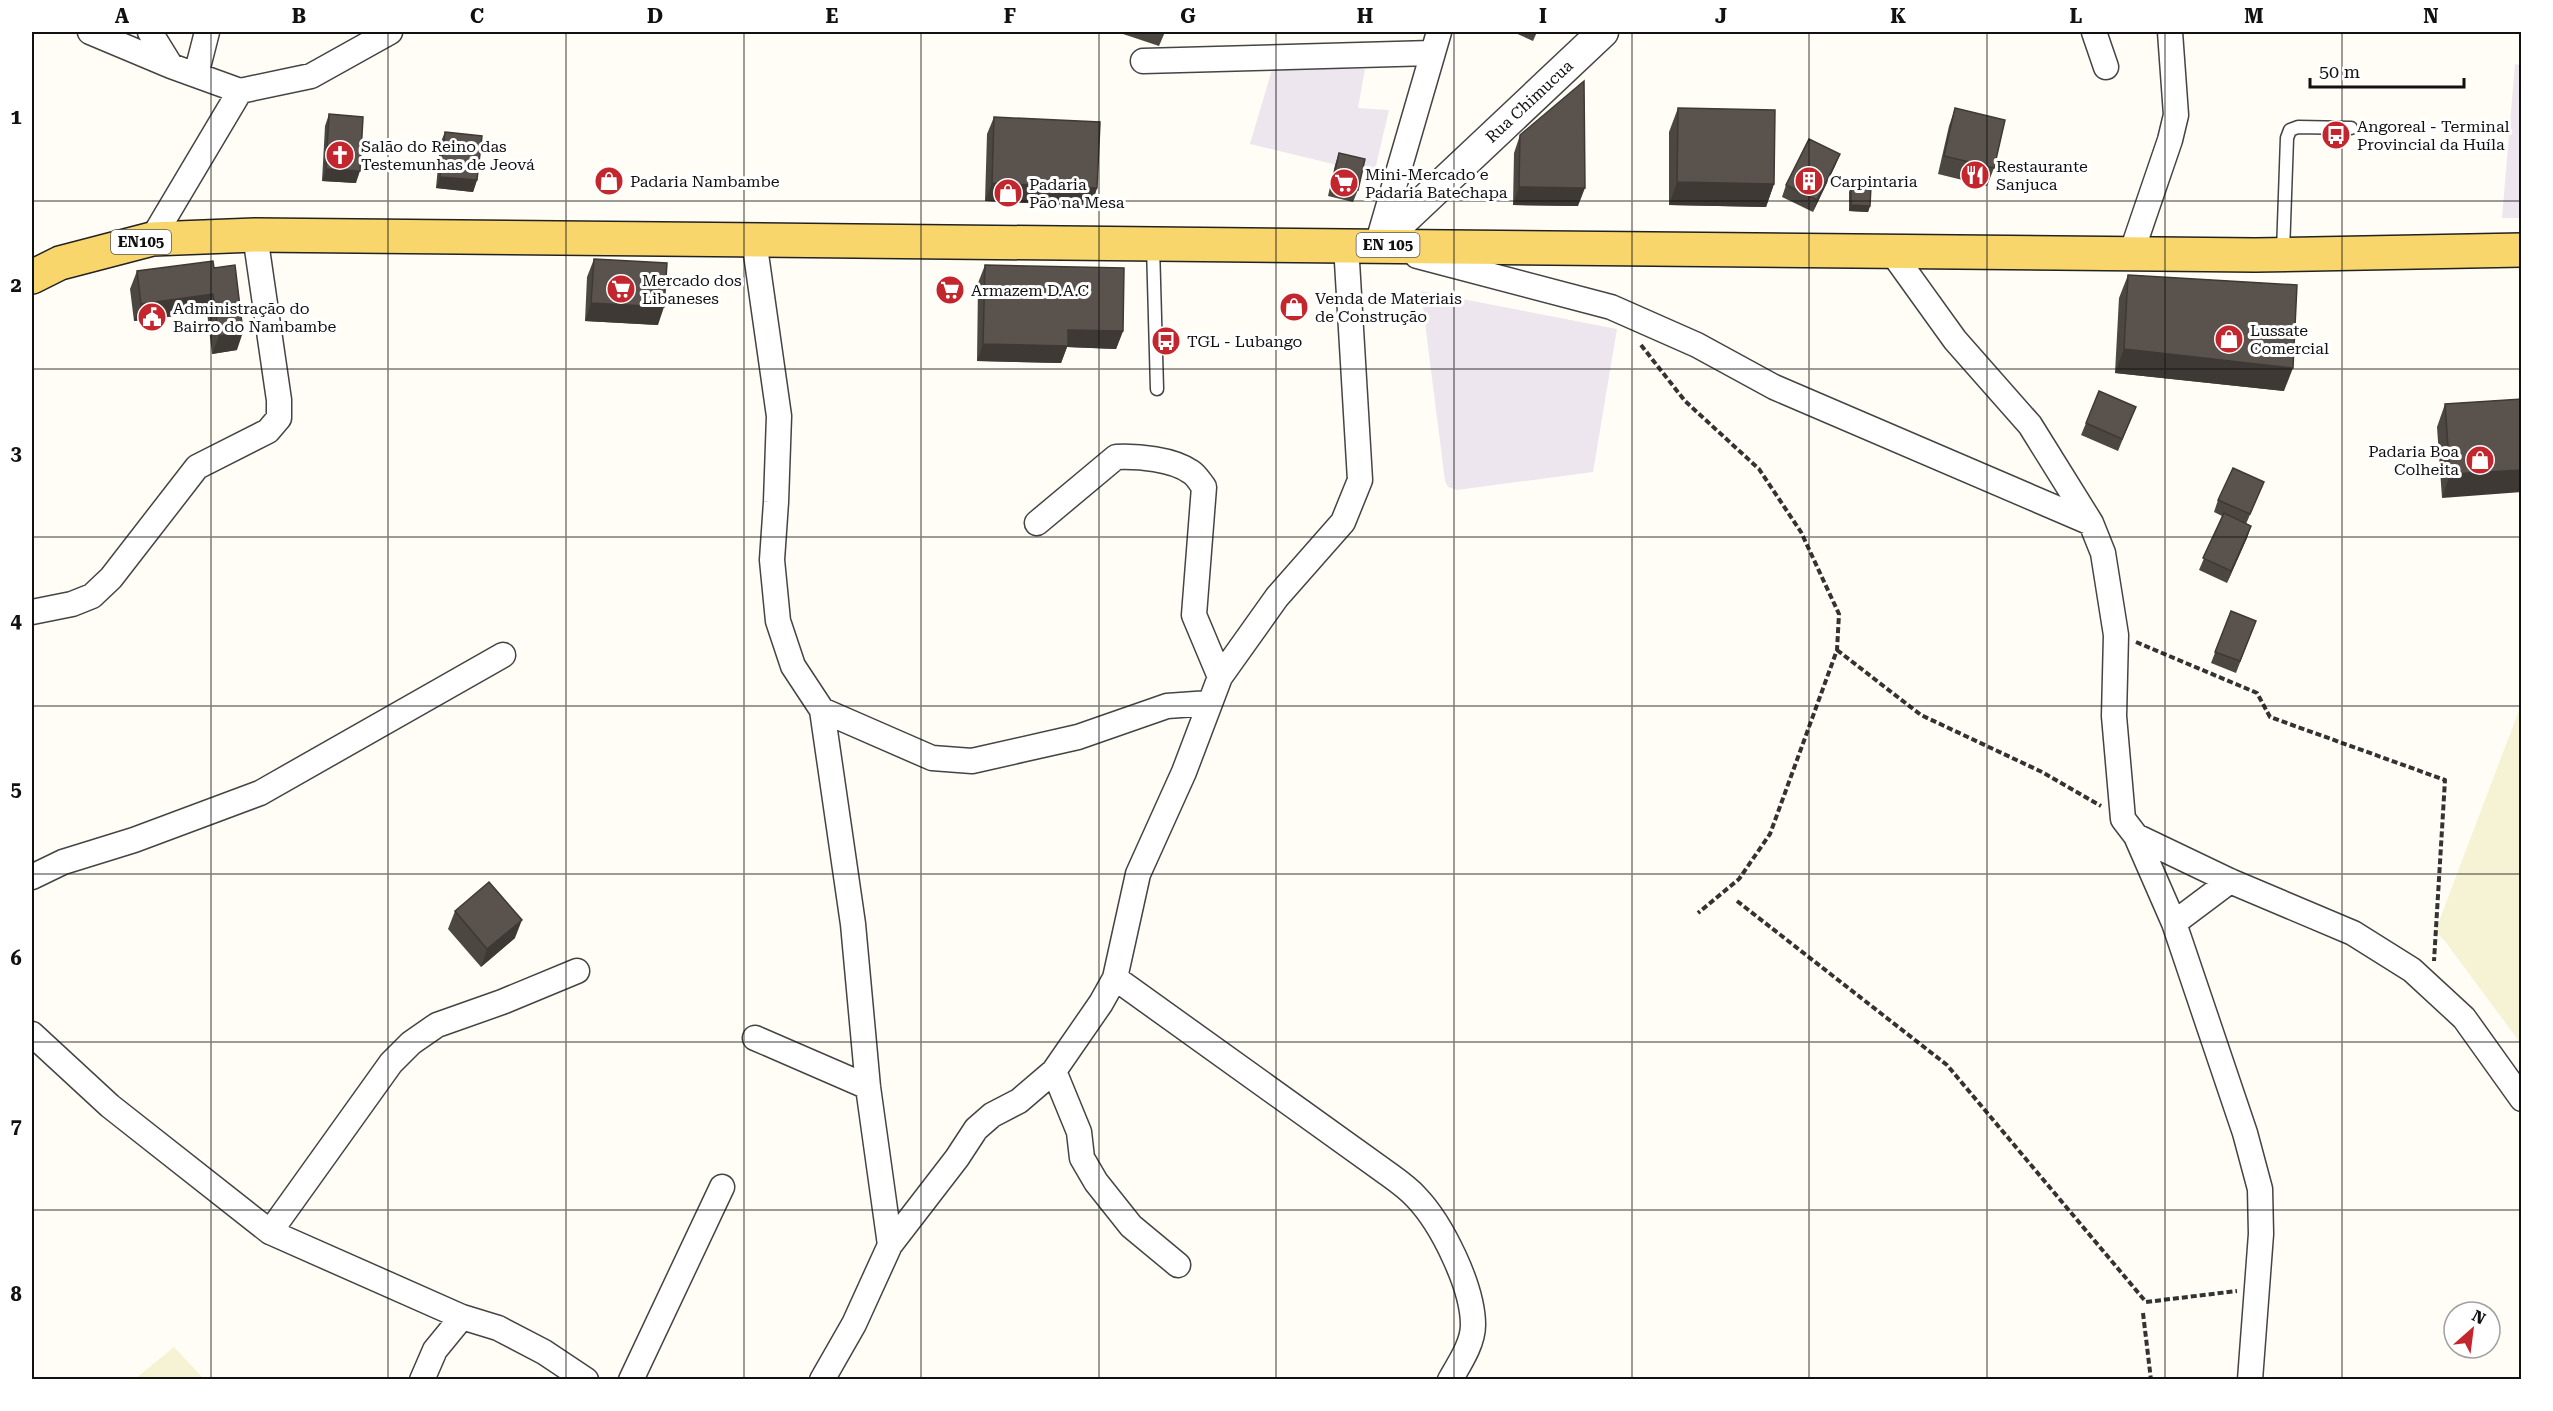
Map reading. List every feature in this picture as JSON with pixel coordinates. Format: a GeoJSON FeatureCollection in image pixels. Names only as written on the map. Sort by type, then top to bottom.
{"type":"FeatureCollection","features":[{"type":"Feature","properties":{"kind":"main road","name":"EN 105"},"geometry":{"type":"LineString","coordinates":[[255,235],[2131,254],[2522,250]]}},
{"type":"Feature","properties":{"kind":"main road","name":"EN105"},"geometry":{"type":"LineString","coordinates":[[32,277],[60,263],[152,239],[255,235]]}},
{"type":"Feature","properties":{"kind":"street"},"geometry":{"type":"LineString","coordinates":[[90,32],[171,66],[240,91],[311,76],[390,32]]}},
{"type":"Feature","properties":{"kind":"street"},"geometry":{"type":"LineString","coordinates":[[150,32],[171,66]]}},
{"type":"Feature","properties":{"kind":"street"},"geometry":{"type":"LineString","coordinates":[[196,75],[207,32]]}},
{"type":"Feature","properties":{"kind":"street","name":"Rua Chimucua"},"geometry":{"type":"LineString","coordinates":[[1362,245],[1603,32]]}},
{"type":"Feature","properties":{"kind":"street"},"geometry":{"type":"LineString","coordinates":[[2094,32],[2106,67]]}},
{"type":"Feature","properties":{"kind":"street"},"geometry":{"type":"LineString","coordinates":[[2131,254],[2170,140],[2176,115],[2170,32]]}},
{"type":"Feature","properties":{"kind":"street"},"geometry":{"type":"LineString","coordinates":[[822,1380],[854,1324],[890,1245],[957,1158],[976,1129],[992,1115],[1019,1101],[1054,1071],[1101,1003],[1115,978],[1138,874],[1184,772],[1220,677],[1277,597],[1343,522],[1360,480],[1362,245],[1436,42],[1143,61]]}},
{"type":"Feature","properties":{"kind":"street"},"geometry":{"type":"LineString","coordinates":[[152,239],[240,91]]}},
{"type":"Feature","properties":{"kind":"street"},"geometry":{"type":"LineString","coordinates":[[32,612],[72,604],[92,596],[111,578],[197,467],[268,431],[279,418],[279,400],[255,235]]}},
{"type":"Feature","properties":{"kind":"street"},"geometry":{"type":"LineString","coordinates":[[754,240],[779,416],[772,560],[777,621],[793,666],[822,710],[853,924],[868,1088],[890,1245]]}},
{"type":"Feature","properties":{"kind":"street"},"geometry":{"type":"LineString","coordinates":[[1362,245],[1611,307],[1697,345],[1774,387],[2091,523]]}},
{"type":"Feature","properties":{"kind":"street"},"geometry":{"type":"LineString","coordinates":[[1891,251],[1955,340],[2030,426],[2091,523],[2103,553],[2115,635],[2114,716],[2129,827],[2174,923],[2245,1133],[2260,1189],[2260,1234],[2250,1380]]}},
{"type":"Feature","properties":{"kind":"street"},"geometry":{"type":"LineString","coordinates":[[1037,523],[1116,457],[1131,457],[1173,464],[1192,472],[1203,487],[1194,615],[1220,677]]}},
{"type":"Feature","properties":{"kind":"street"},"geometry":{"type":"LineString","coordinates":[[32,877],[63,862],[134,840],[260,794],[503,655]]}},
{"type":"Feature","properties":{"kind":"street"},"geometry":{"type":"LineString","coordinates":[[822,710],[932,758],[972,761],[1078,737],[1167,706],[1209,703]]}},
{"type":"Feature","properties":{"kind":"street"},"geometry":{"type":"LineString","coordinates":[[2129,827],[2230,881],[2353,933],[2412,970],[2464,1018],[2522,1099]]}},
{"type":"Feature","properties":{"kind":"street"},"geometry":{"type":"LineString","coordinates":[[2174,923],[2230,881]]}},
{"type":"Feature","properties":{"kind":"street"},"geometry":{"type":"LineString","coordinates":[[270,1232],[391,1063],[411,1043],[437,1025],[502,1002],[577,971]]}},
{"type":"Feature","properties":{"kind":"street"},"geometry":{"type":"LineString","coordinates":[[1115,978],[1384,1170],[1416,1198],[1440,1232],[1464,1278],[1473,1326],[1464,1357],[1450,1380]]}},
{"type":"Feature","properties":{"kind":"street"},"geometry":{"type":"LineString","coordinates":[[32,1034],[110,1106],[270,1232],[462,1317],[507,1333],[544,1352],[586,1380]]}},
{"type":"Feature","properties":{"kind":"street"},"geometry":{"type":"LineString","coordinates":[[755,1038],[868,1088]]}},
{"type":"Feature","properties":{"kind":"street"},"geometry":{"type":"LineString","coordinates":[[1054,1071],[1079,1132],[1082,1158],[1096,1182],[1131,1226],[1178,1265]]}},
{"type":"Feature","properties":{"kind":"street"},"geometry":{"type":"LineString","coordinates":[[632,1380],[722,1186]]}},
{"type":"Feature","properties":{"kind":"street"},"geometry":{"type":"LineString","coordinates":[[422,1380],[435,1350],[462,1317]]}},
{"type":"Feature","properties":{"kind":"lane"},"geometry":{"type":"LineString","coordinates":[[2283,254],[2289,130],[2298,126],[2351,128]]}},
{"type":"Feature","properties":{"kind":"lane"},"geometry":{"type":"LineString","coordinates":[[1153,243],[1157,388]]}},
{"type":"Feature","properties":{"kind":"path"},"geometry":{"type":"LineString","coordinates":[[1641,345],[1684,401],[1759,469],[1801,532],[1839,614],[1837,650],[1770,834],[1739,879],[1698,913]]}},
{"type":"Feature","properties":{"kind":"path"},"geometry":{"type":"LineString","coordinates":[[2134,641],[2257,693],[2270,717],[2445,780],[2434,966]]}},
{"type":"Feature","properties":{"kind":"path"},"geometry":{"type":"LineString","coordinates":[[1837,650],[1921,715],[2042,772],[2129,827]]}},
{"type":"Feature","properties":{"kind":"path"},"geometry":{"type":"LineString","coordinates":[[1737,901],[1947,1065],[2146,1302],[2243,1290]]}},
{"type":"Feature","properties":{"kind":"path"},"geometry":{"type":"LineString","coordinates":[[2143,1313],[2151,1380]]}},
{"type":"Feature","properties":{"kind":"shaded area"},"geometry":{"type":"Polygon","coordinates":[[[2515,64],[2522,65],[2521,218],[2502,218],[2515,64]]]}},
{"type":"Feature","properties":{"kind":"shaded area"},"geometry":{"type":"Polygon","coordinates":[[[1273,66],[1365,69],[1358,108],[1389,110],[1374,174],[1250,144],[1273,66]]]}},
{"type":"Feature","properties":{"kind":"shaded area"},"geometry":{"type":"Polygon","coordinates":[[[1421,291],[1617,329],[1593,472],[1457,490],[1448,487],[1445,481],[1421,291]]]}},
{"type":"Feature","properties":{"kind":"shaded area"},"geometry":{"type":"Polygon","coordinates":[[[2521,705],[2522,1044],[2444,940],[2435,932],[2521,705]]]}},
{"type":"Feature","properties":{"kind":"shaded area"},"geometry":{"type":"Polygon","coordinates":[[[174,1347],[204,1379],[135,1379],[174,1347]]]}},
{"type":"Feature","properties":{"kind":"building"},"geometry":{"type":"Polygon","coordinates":[[[1584,81],[1585,188],[1519,187],[1520,135],[1584,81]]]}},
{"type":"Feature","properties":{"kind":"building"},"geometry":{"type":"Polygon","coordinates":[[[1678,108],[1775,110],[1774,184],[1677,182],[1678,108]]]}},
{"type":"Feature","properties":{"kind":"building"},"geometry":{"type":"Polygon","coordinates":[[[1955,108],[2005,120],[1994,168],[1944,156],[1955,108]]]}},
{"type":"Feature","properties":{"kind":"building","name":"Salão do Reino das Testemunhas de Jeová"},"geometry":{"type":"Polygon","coordinates":[[[329,114],[363,117],[360,171],[326,169],[329,114]]]}},
{"type":"Feature","properties":{"kind":"building"},"geometry":{"type":"Polygon","coordinates":[[[994,117],[1100,122],[1097,188],[992,183],[994,117]]]}},
{"type":"Feature","properties":{"kind":"building"},"geometry":{"type":"Polygon","coordinates":[[[445,132],[482,136],[477,180],[440,177],[445,132]]]}},
{"type":"Feature","properties":{"kind":"building","name":"Carpintaria"},"geometry":{"type":"Polygon","coordinates":[[[1809,139],[1840,154],[1817,200],[1786,185],[1809,139]]]}},
{"type":"Feature","properties":{"kind":"building"},"geometry":{"type":"Polygon","coordinates":[[[1339,153],[1365,159],[1358,190],[1332,184],[1339,153]]]}},
{"type":"Feature","properties":{"kind":"building"},"geometry":{"type":"Polygon","coordinates":[[[1851,186],[1871,186],[1870,206],[1851,205],[1851,186]]]}},
{"type":"Feature","properties":{"kind":"building"},"geometry":{"type":"Polygon","coordinates":[[[594,259],[667,263],[664,307],[591,303],[594,259]]]}},
{"type":"Feature","properties":{"kind":"building"},"geometry":{"type":"Polygon","coordinates":[[[213,261],[214,268],[235,265],[243,332],[219,336],[213,294],[141,304],[137,271],[213,261]]]}},
{"type":"Feature","properties":{"kind":"building"},"geometry":{"type":"Polygon","coordinates":[[[985,265],[1124,268],[1123,331],[1068,330],[1068,346],[983,344],[985,265]]]}},
{"type":"Feature","properties":{"kind":"building"},"geometry":{"type":"Polygon","coordinates":[[[2128,275],[2297,285],[2293,368],[2124,349],[2128,275]]]}},
{"type":"Feature","properties":{"kind":"building"},"geometry":{"type":"Polygon","coordinates":[[[2099,391],[2136,407],[2122,439],[2086,423],[2099,391]]]}},
{"type":"Feature","properties":{"kind":"building","name":"Padaria Boa Colheita"},"geometry":{"type":"Polygon","coordinates":[[[2522,399],[2522,470],[2450,474],[2445,404],[2522,399]]]}},
{"type":"Feature","properties":{"kind":"building"},"geometry":{"type":"Polygon","coordinates":[[[2233,468],[2264,482],[2250,514],[2218,500],[2233,468]]]}},
{"type":"Feature","properties":{"kind":"building"},"geometry":{"type":"Polygon","coordinates":[[[2224,513],[2251,526],[2231,571],[2203,558],[2224,513]]]}},
{"type":"Feature","properties":{"kind":"building"},"geometry":{"type":"Polygon","coordinates":[[[2231,611],[2256,621],[2240,661],[2215,652],[2231,611]]]}},
{"type":"Feature","properties":{"kind":"building"},"geometry":{"type":"Polygon","coordinates":[[[489,882],[522,920],[487,949],[455,911],[489,882]]]}},
{"type":"Feature","properties":{"kind":"place","name":"Angoreal - Terminal Provincial da Huíla"},"geometry":{"type":"Point","coordinates":[2336,135]}},
{"type":"Feature","properties":{"kind":"place","name":"Salão do Reino das Testemunhas de Jeová"},"geometry":{"type":"Point","coordinates":[340,155]}},
{"type":"Feature","properties":{"kind":"place","name":"Restaurante Sanjuca"},"geometry":{"type":"Point","coordinates":[1975,175]}},
{"type":"Feature","properties":{"kind":"place","name":"Padaria Nambambe"},"geometry":{"type":"Point","coordinates":[609,181]}},
{"type":"Feature","properties":{"kind":"place","name":"Carpintaria"},"geometry":{"type":"Point","coordinates":[1809,181]}},
{"type":"Feature","properties":{"kind":"place","name":"Mini-Mercado e Padaria Batechapa"},"geometry":{"type":"Point","coordinates":[1344,183]}},
{"type":"Feature","properties":{"kind":"place","name":"Padaria Pão na Mesa"},"geometry":{"type":"Point","coordinates":[1008,193]}},
{"type":"Feature","properties":{"kind":"place","name":"Mercado dos Libaneses"},"geometry":{"type":"Point","coordinates":[621,289]}},
{"type":"Feature","properties":{"kind":"place","name":"Armazem D.A.C"},"geometry":{"type":"Point","coordinates":[950,290]}},
{"type":"Feature","properties":{"kind":"place","name":"Venda de Materiais de Construção"},"geometry":{"type":"Point","coordinates":[1294,307]}},
{"type":"Feature","properties":{"kind":"place","name":"Administração do Bairro do Nambambe"},"geometry":{"type":"Point","coordinates":[152,317]}},
{"type":"Feature","properties":{"kind":"place","name":"Lussate Comercial"},"geometry":{"type":"Point","coordinates":[2229,339]}},
{"type":"Feature","properties":{"kind":"place","name":"TGL - Lubango"},"geometry":{"type":"Point","coordinates":[1166,341]}},
{"type":"Feature","properties":{"kind":"place","name":"Padaria Boa Colheita"},"geometry":{"type":"Point","coordinates":[2480,460]}}]}
